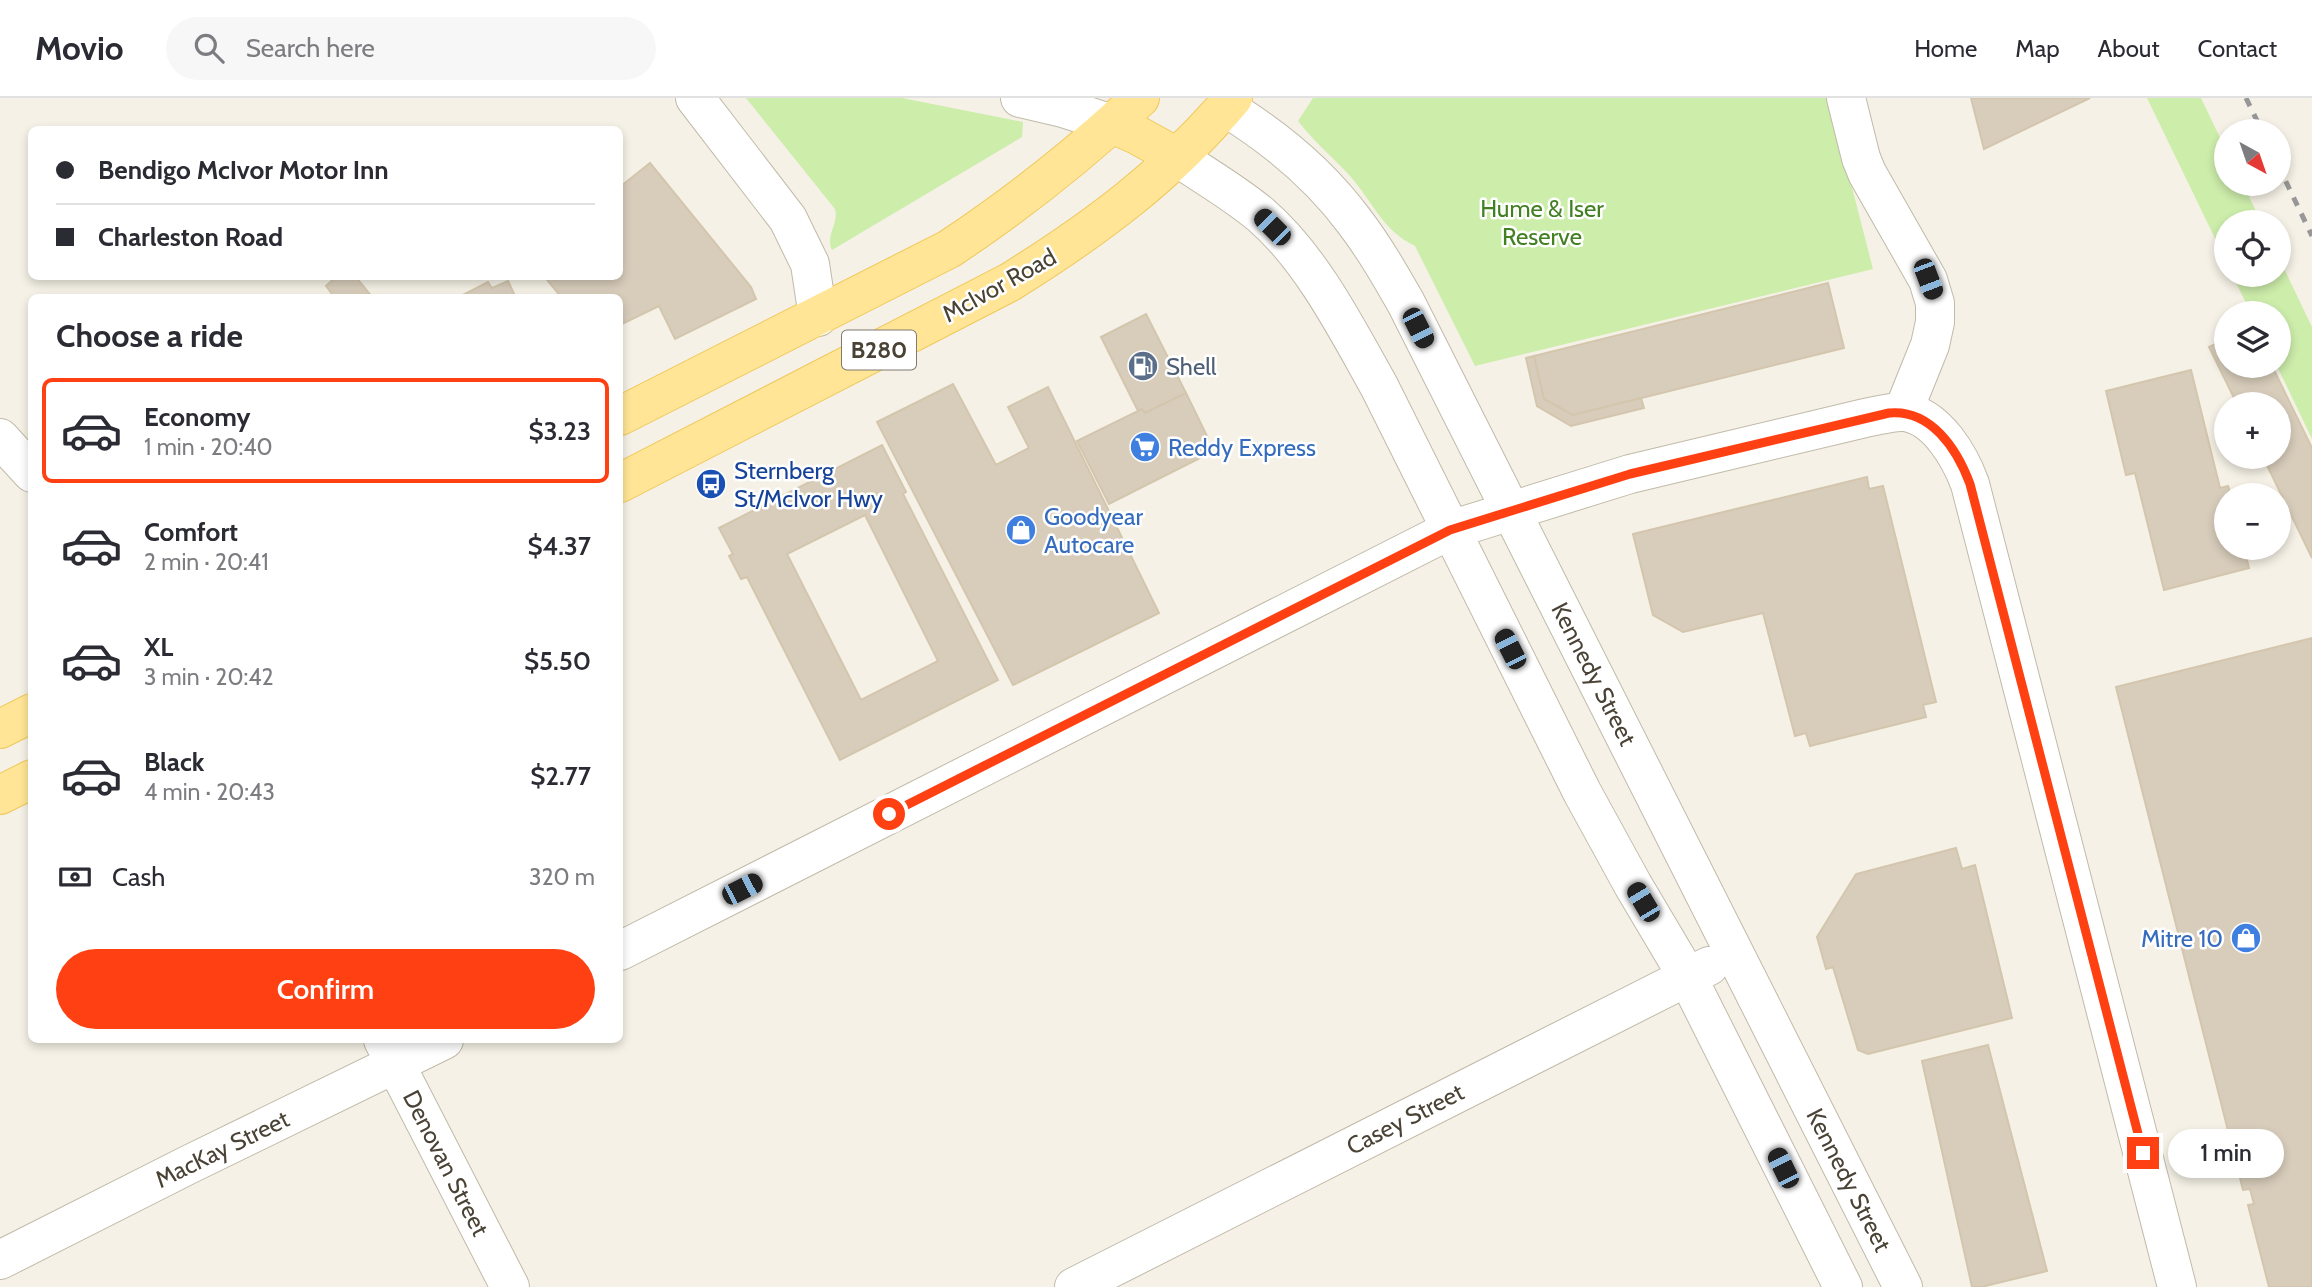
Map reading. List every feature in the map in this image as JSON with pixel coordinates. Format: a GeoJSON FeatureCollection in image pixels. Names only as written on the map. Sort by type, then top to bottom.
{"type":"FeatureCollection","features":[{"type":"Feature","properties":{"kind":"main road","name":"B280"},"geometry":{"type":"LineString","coordinates":[[623,414],[905,274],[967,237],[1062,168],[1140,98]]}},
{"type":"Feature","properties":{"kind":"main road","name":"McIvor Road"},"geometry":{"type":"LineString","coordinates":[[623,481],[1010,282],[1093,229],[1143,190],[1177,158],[1222,101]]}},
{"type":"Feature","properties":{"kind":"main road"},"geometry":{"type":"LineString","coordinates":[[1112,124],[1177,158]]}},
{"type":"Feature","properties":{"kind":"main road"},"geometry":{"type":"LineString","coordinates":[[623,433],[652,427],[741,385],[753,395],[762,411]]}},
{"type":"Feature","properties":{"kind":"main road"},"geometry":{"type":"LineString","coordinates":[[0,729],[28,715]]}},
{"type":"Feature","properties":{"kind":"main road"},"geometry":{"type":"LineString","coordinates":[[0,768],[28,759]]}},
{"type":"Feature","properties":{"kind":"main road"},"geometry":{"type":"LineString","coordinates":[[0,795],[28,781]]}},
{"type":"Feature","properties":{"kind":"street"},"geometry":{"type":"LineString","coordinates":[[695,98],[788,219],[810,264],[818,317]]}},
{"type":"Feature","properties":{"kind":"street"},"geometry":{"type":"LineString","coordinates":[[1020,98],[1112,124]]}},
{"type":"Feature","properties":{"kind":"street"},"geometry":{"type":"LineString","coordinates":[[1846,98],[1867,173],[1928,279],[1935,303],[1935,322],[1930,345],[1903,412]]}},
{"type":"Feature","properties":{"kind":"street","name":"Kennedy Street"},"geometry":{"type":"LineString","coordinates":[[1222,101],[1285,149],[1330,191],[1354,220],[1406,303],[1903,1287]]}},
{"type":"Feature","properties":{"kind":"street"},"geometry":{"type":"LineString","coordinates":[[1177,158],[1260,215],[1284,239],[1306,266],[1379,386],[1582,792],[1633,886],[1687,976],[1843,1287]]}},
{"type":"Feature","properties":{"kind":"street"},"geometry":{"type":"LineString","coordinates":[[623,949],[1450,530],[1630,474],[1866,418],[1903,412],[1925,420],[1952,447],[1970,484],[2177,1287]]}},
{"type":"Feature","properties":{"kind":"street","name":"Casey Street"},"geometry":{"type":"LineString","coordinates":[[1074,1287],[1736,953]]}},
{"type":"Feature","properties":{"kind":"street","name":"MacKay Street"},"geometry":{"type":"LineString","coordinates":[[0,1260],[190,1164],[389,1052],[430,1043]]}},
{"type":"Feature","properties":{"kind":"street","name":"Denovan Street"},"geometry":{"type":"LineString","coordinates":[[389,1052],[510,1287]]}},
{"type":"Feature","properties":{"kind":"green space"},"geometry":{"type":"Polygon","coordinates":[[[746,98],[902,98],[1023,122],[1022,137],[832,250],[830,240],[835,209],[746,98]]]}},
{"type":"Feature","properties":{"kind":"green space","name":"Hume & Iser Reserve"},"geometry":{"type":"Polygon","coordinates":[[[1313,98],[1829,98],[1873,269],[1475,366],[1415,246],[1386,224],[1350,176],[1298,121],[1313,98]]]}},
{"type":"Feature","properties":{"kind":"green space"},"geometry":{"type":"Polygon","coordinates":[[[2147,98],[2201,98],[2214,125],[2214,196],[2249,196],[2255,210],[2214,210],[2214,236],[2147,98]]]}},
{"type":"Feature","properties":{"kind":"green space"},"geometry":{"type":"Polygon","coordinates":[[[2291,283],[2312,327],[2312,439],[2283,378],[2291,378],[2291,301],[2245,301],[2238,287],[2291,287],[2291,283]]]}},
{"type":"Feature","properties":{"kind":"building"},"geometry":{"type":"Polygon","coordinates":[[[1971,98],[2090,98],[1984,149],[1971,98]]]}},
{"type":"Feature","properties":{"kind":"building"},"geometry":{"type":"Polygon","coordinates":[[[650,163],[751,287],[756,299],[675,339],[659,306],[623,324],[623,294],[559,294],[547,280],[623,280],[623,185],[650,163]]]}},
{"type":"Feature","properties":{"kind":"building"},"geometry":{"type":"Polygon","coordinates":[[[333,280],[358,280],[370,294],[332,294],[326,286],[333,280]]]}},
{"type":"Feature","properties":{"kind":"building"},"geometry":{"type":"Polygon","coordinates":[[[508,281],[514,294],[465,294],[488,282],[492,288],[508,281]]]}},
{"type":"Feature","properties":{"kind":"building"},"geometry":{"type":"Polygon","coordinates":[[[1828,283],[1844,348],[1573,415],[1544,399],[1534,356],[1828,283]]]}},
{"type":"Feature","properties":{"kind":"building"},"geometry":{"type":"Polygon","coordinates":[[[1146,314],[1186,393],[1145,413],[1142,409],[1138,411],[1101,337],[1146,314]]]}},
{"type":"Feature","properties":{"kind":"building"},"geometry":{"type":"Polygon","coordinates":[[[2214,345],[2214,357],[2209,347],[2214,345]]]}},
{"type":"Feature","properties":{"kind":"building"},"geometry":{"type":"Polygon","coordinates":[[[1534,356],[1544,399],[1573,415],[1641,398],[1644,408],[1571,426],[1537,406],[1526,358],[1534,356]]]}},
{"type":"Feature","properties":{"kind":"building"},"geometry":{"type":"Polygon","coordinates":[[[2191,370],[2219,483],[2214,483],[2214,560],[2247,560],[2249,568],[2164,590],[2135,473],[2126,475],[2106,391],[2191,370]]]}},
{"type":"Feature","properties":{"kind":"building"},"geometry":{"type":"Polygon","coordinates":[[[2224,378],[2278,378],[2285,392],[2231,392],[2224,378]]]}},
{"type":"Feature","properties":{"kind":"building"},"geometry":{"type":"Polygon","coordinates":[[[953,384],[996,465],[1029,448],[1008,407],[1048,387],[1159,613],[1013,685],[877,422],[953,384]]]}},
{"type":"Feature","properties":{"kind":"building"},"geometry":{"type":"Polygon","coordinates":[[[1186,393],[1208,438],[1202,457],[1109,504],[1077,441],[1142,409],[1145,413],[1186,393]]]}},
{"type":"Feature","properties":{"kind":"building"},"geometry":{"type":"Polygon","coordinates":[[[2291,405],[2312,448],[2312,558],[2291,515],[2291,483],[2276,483],[2269,469],[2291,469],[2291,405]]]}},
{"type":"Feature","properties":{"kind":"building"},"geometry":{"type":"Polygon","coordinates":[[[882,445],[906,492],[903,494],[998,680],[840,760],[747,577],[741,579],[729,556],[733,554],[719,528],[882,445]],[[865,515],[787,554],[861,700],[938,661],[865,515]]]}},
{"type":"Feature","properties":{"kind":"building"},"geometry":{"type":"Polygon","coordinates":[[[1867,477],[1869,489],[1883,486],[1936,702],[1923,705],[1926,717],[1810,746],[1806,733],[1795,736],[1763,613],[1683,632],[1653,615],[1633,534],[1867,477]]]}},
{"type":"Feature","properties":{"kind":"building","name":"Mitre 10"},"geometry":{"type":"Polygon","coordinates":[[[2312,638],[2312,1287],[2269,1287],[2248,1205],[2254,1204],[2250,1189],[2243,1190],[2116,687],[2312,638]]]}},
{"type":"Feature","properties":{"kind":"building"},"geometry":{"type":"Polygon","coordinates":[[[1956,848],[1962,869],[1975,865],[2012,1018],[1868,1054],[1858,1050],[1833,967],[1826,969],[1817,937],[1856,874],[1956,848]]]}},
{"type":"Feature","properties":{"kind":"building"},"geometry":{"type":"Polygon","coordinates":[[[1988,1045],[2047,1271],[1972,1287],[1922,1061],[1988,1045]]]}},
{"type":"Feature","properties":{"kind":"railway"},"geometry":{"type":"LineString","coordinates":[[2246,98],[2256,119]]}},
{"type":"Feature","properties":{"kind":"railway"},"geometry":{"type":"LineString","coordinates":[[2291,192],[2312,236]]}},
{"type":"Feature","properties":{"kind":"place","name":"Shell"},"geometry":{"type":"Point","coordinates":[1143,366]}},
{"type":"Feature","properties":{"kind":"place","name":"Reddy Express"},"geometry":{"type":"Point","coordinates":[1145,447]}},
{"type":"Feature","properties":{"kind":"place","name":"Sternberg St/McIvor Hwy"},"geometry":{"type":"Point","coordinates":[711,484]}},
{"type":"Feature","properties":{"kind":"place","name":"Goodyear Autocare"},"geometry":{"type":"Point","coordinates":[1021,530]}},
{"type":"Feature","properties":{"kind":"place","name":"Mitre 10"},"geometry":{"type":"Point","coordinates":[2246,938]}},
{"type":"Feature","properties":{"kind":"route"},"geometry":{"type":"LineString","coordinates":[[889,814],[1450,530],[1630,474],[1889,413],[1903,412],[1925,420],[1939,433],[1962,463],[1970,484],[2143,1153]]}}]}
